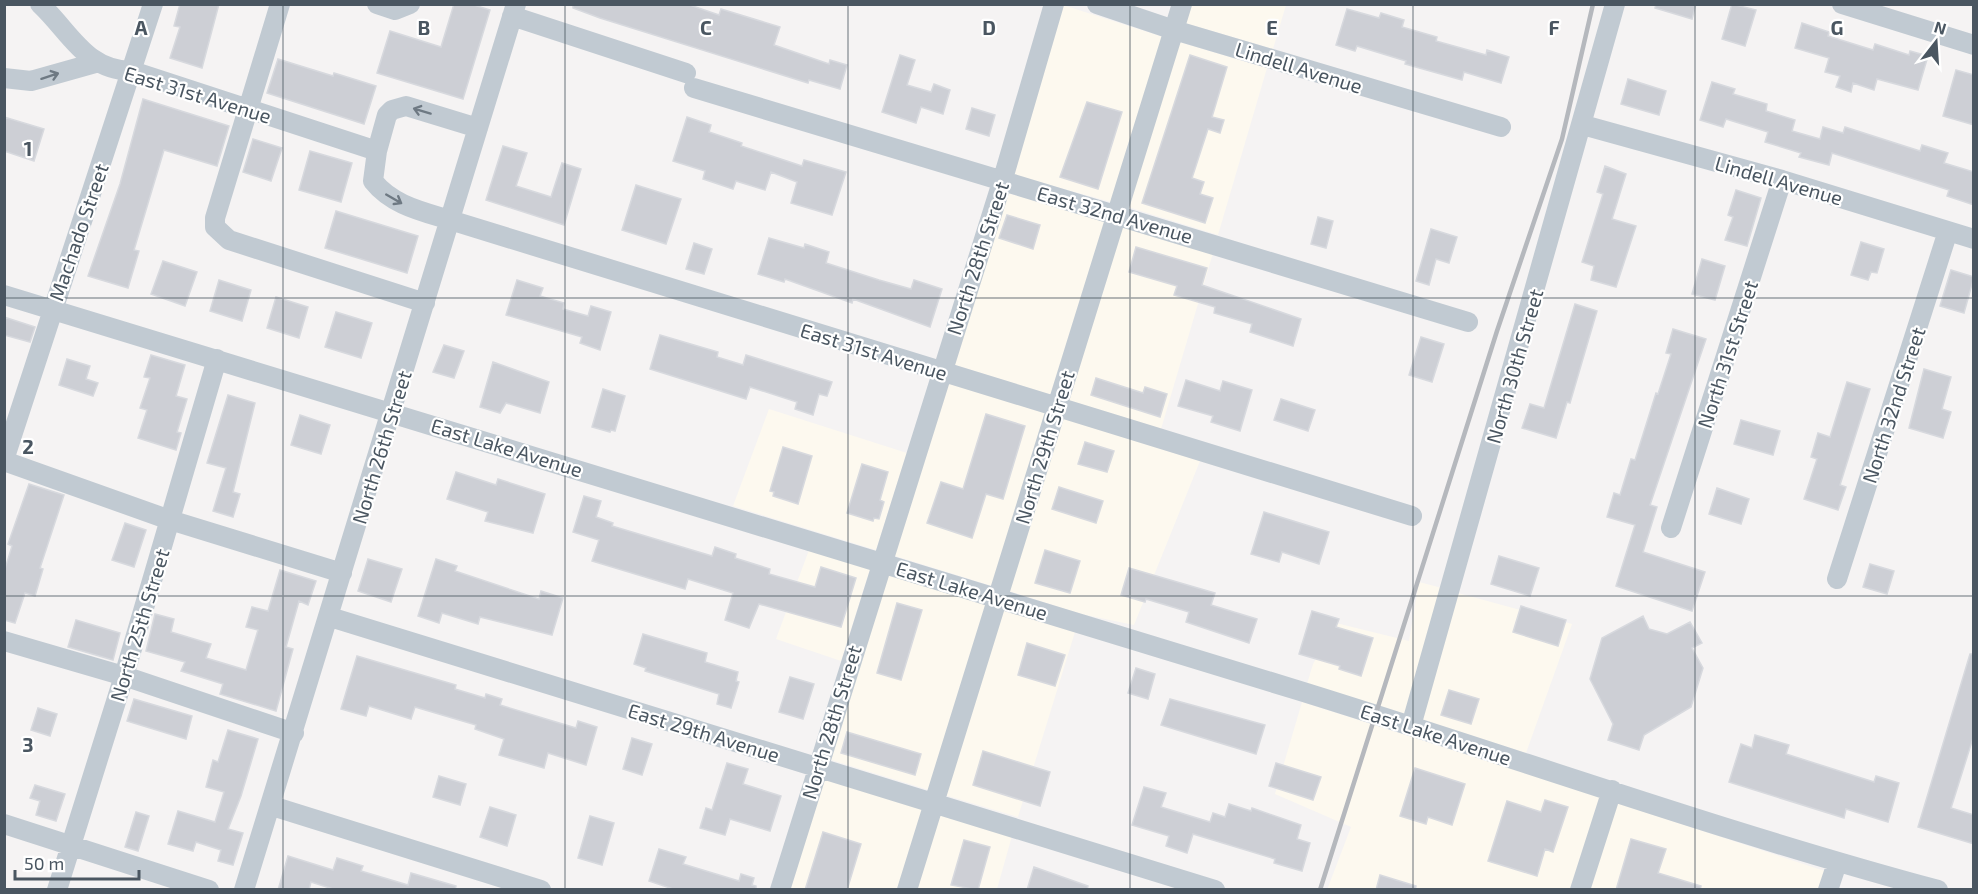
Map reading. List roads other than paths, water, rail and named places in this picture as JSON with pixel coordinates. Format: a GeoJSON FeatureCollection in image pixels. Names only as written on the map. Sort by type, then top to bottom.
{"type":"FeatureCollection","features":[{"type":"Feature","properties":{"kind":"street"},"geometry":{"type":"LineString","coordinates":[[4,78],[31,81],[95,63],[40,4]]}},
{"type":"Feature","properties":{"kind":"street","name":"Machado Street"},"geometry":{"type":"LineString","coordinates":[[4,461],[153,4]]}},
{"type":"Feature","properties":{"kind":"street"},"geometry":{"type":"LineString","coordinates":[[280,4],[215,218],[215,227],[219,234],[229,240],[425,303]]}},
{"type":"Feature","properties":{"kind":"street"},"geometry":{"type":"LineString","coordinates":[[377,4],[395,10],[410,4]]}},
{"type":"Feature","properties":{"kind":"street","name":"North 28th Street"},"geometry":{"type":"LineString","coordinates":[[780,890],[1002,182],[1054,4]]}},
{"type":"Feature","properties":{"kind":"street","name":"Lindell Avenue"},"geometry":{"type":"LineString","coordinates":[[1097,4],[1174,30],[1501,127]]}},
{"type":"Feature","properties":{"kind":"street","name":"North 29th Street"},"geometry":{"type":"LineString","coordinates":[[907,890],[1182,4]]}},
{"type":"Feature","properties":{"kind":"street","name":"North 30th Street"},"geometry":{"type":"LineString","coordinates":[[1411,726],[1583,124],[1615,4]]}},
{"type":"Feature","properties":{"kind":"street"},"geometry":{"type":"LineString","coordinates":[[1842,4],[1974,45]]}},
{"type":"Feature","properties":{"kind":"street","name":"East 32nd Avenue"},"geometry":{"type":"LineString","coordinates":[[514,10],[690,80],[1002,182],[1117,213],[1468,322]]}},
{"type":"Feature","properties":{"kind":"street","name":"North 26th Street"},"geometry":{"type":"LineString","coordinates":[[244,890],[330,617],[514,10]]}},
{"type":"Feature","properties":{"kind":"street","name":"East 31st Avenue"},"geometry":{"type":"LineString","coordinates":[[95,63],[119,71],[132,71],[377,151]]}},
{"type":"Feature","properties":{"kind":"street","name":"East 31st Avenue"},"geometry":{"type":"LineString","coordinates":[[478,128],[406,106],[398,107],[387,115],[377,151],[373,181],[383,193],[397,202],[450,220],[1412,516]]}},
{"type":"Feature","properties":{"kind":"street","name":"Lindell Avenue"},"geometry":{"type":"LineString","coordinates":[[1583,124],[1782,180],[1974,239]]}},
{"type":"Feature","properties":{"kind":"street","name":"North 31st Street"},"geometry":{"type":"LineString","coordinates":[[1671,528],[1782,180]]}},
{"type":"Feature","properties":{"kind":"street","name":"North 32nd Street"},"geometry":{"type":"LineString","coordinates":[[1837,579],[1948,231]]}},
{"type":"Feature","properties":{"kind":"street","name":"East Lake Avenue"},"geometry":{"type":"LineString","coordinates":[[4,295],[393,411],[998,598],[1411,726],[1837,863],[1938,890]]}},
{"type":"Feature","properties":{"kind":"street","name":"North 25th Street"},"geometry":{"type":"LineString","coordinates":[[57,890],[69,845],[124,676],[218,359]]}},
{"type":"Feature","properties":{"kind":"street"},"geometry":{"type":"LineString","coordinates":[[4,461],[170,520],[342,573]]}},
{"type":"Feature","properties":{"kind":"street","name":"East 29th Avenue"},"geometry":{"type":"LineString","coordinates":[[330,617],[934,801],[1215,890]]}},
{"type":"Feature","properties":{"kind":"street"},"geometry":{"type":"LineString","coordinates":[[4,641],[124,676],[294,733]]}},
{"type":"Feature","properties":{"kind":"street"},"geometry":{"type":"LineString","coordinates":[[1580,890],[1612,790]]}},
{"type":"Feature","properties":{"kind":"street"},"geometry":{"type":"LineString","coordinates":[[272,806],[541,890]]}},
{"type":"Feature","properties":{"kind":"street"},"geometry":{"type":"LineString","coordinates":[[4,824],[209,890]]}},
{"type":"Feature","properties":{"kind":"street"},"geometry":{"type":"LineString","coordinates":[[1828,890],[1837,863]]}},
{"type":"Feature","properties":{"kind":"railway"},"geometry":{"type":"LineString","coordinates":[[1320,890],[1497,331],[1562,139],[1593,4]]}}]}
